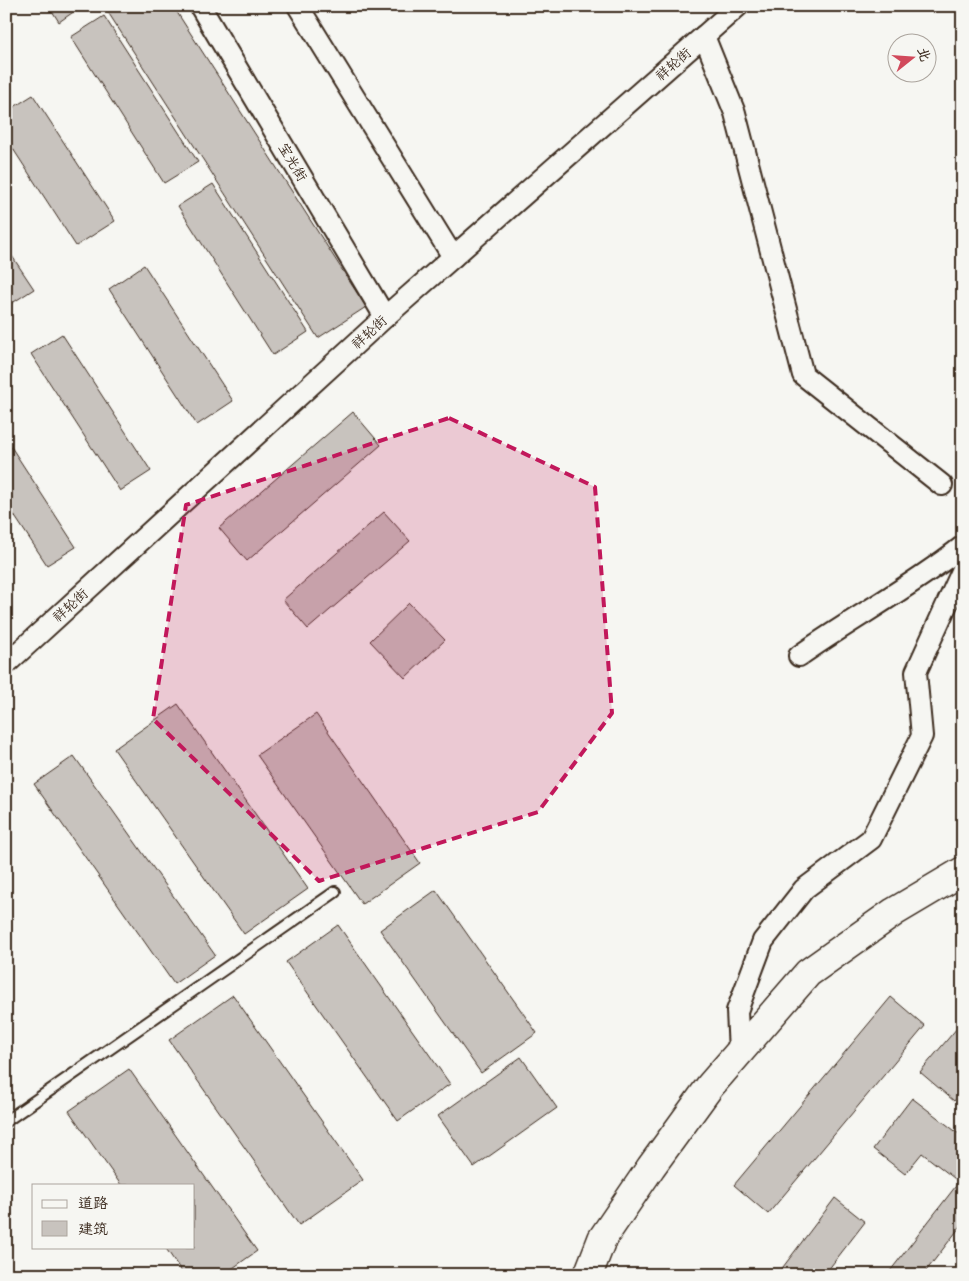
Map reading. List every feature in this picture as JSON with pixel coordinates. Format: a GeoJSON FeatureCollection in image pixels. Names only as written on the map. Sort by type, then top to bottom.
{"type":"FeatureCollection","features":[{"type":"Feature","properties":{"kind":"highway"},"geometry":{"type":"LineString","coordinates":[[588,1275],[602,1239],[710,1086],[808,973],[894,912],[963,871]]}},
{"type":"Feature","properties":{"kind":"street","name":"宝光街"},"geometry":{"type":"LineString","coordinates":[[200,6],[385,317]]}},
{"type":"Feature","properties":{"kind":"street"},"geometry":{"type":"LineString","coordinates":[[298,6],[453,257]]}},
{"type":"Feature","properties":{"kind":"street","name":"祥轮街"},"geometry":{"type":"LineString","coordinates":[[6,664],[385,317],[738,6]]}},
{"type":"Feature","properties":{"kind":"street"},"geometry":{"type":"LineString","coordinates":[[704,36],[736,113],[804,375],[942,485]]}},
{"type":"Feature","properties":{"kind":"street"},"geometry":{"type":"LineString","coordinates":[[799,656],[856,617],[930,572],[963,546]]}},
{"type":"Feature","properties":{"kind":"street"},"geometry":{"type":"LineString","coordinates":[[739,1052],[737,1010],[763,941],[804,889],[871,839],[922,736],[916,672],[963,569]]}},
{"type":"Feature","properties":{"kind":"lane"},"geometry":{"type":"LineString","coordinates":[[6,1121],[335,892]]}},
{"type":"Feature","properties":{"kind":"highlighted area"},"geometry":{"type":"Polygon","coordinates":[[[449,418],[595,487],[612,713],[538,812],[319,881],[153,719],[186,505],[449,418]]]}},
{"type":"Feature","properties":{"kind":"building"},"geometry":{"type":"Polygon","coordinates":[[[49,6],[82,6],[59,22],[49,6]]]}},
{"type":"Feature","properties":{"kind":"building"},"geometry":{"type":"Polygon","coordinates":[[[104,6],[173,6],[366,307],[318,338],[104,6]]]}},
{"type":"Feature","properties":{"kind":"building"},"geometry":{"type":"Polygon","coordinates":[[[104,16],[198,162],[164,183],[71,37],[104,16]]]}},
{"type":"Feature","properties":{"kind":"building"},"geometry":{"type":"Polygon","coordinates":[[[33,95],[115,221],[76,246],[6,138],[6,112],[33,95]]]}},
{"type":"Feature","properties":{"kind":"building"},"geometry":{"type":"Polygon","coordinates":[[[213,184],[308,332],[273,355],[178,206],[213,184]]]}},
{"type":"Feature","properties":{"kind":"building"},"geometry":{"type":"Polygon","coordinates":[[[6,247],[34,289],[6,307],[6,247]]]}},
{"type":"Feature","properties":{"kind":"building"},"geometry":{"type":"Polygon","coordinates":[[[144,265],[233,401],[197,425],[109,289],[144,265]]]}},
{"type":"Feature","properties":{"kind":"building"},"geometry":{"type":"Polygon","coordinates":[[[62,334],[151,471],[120,491],[31,354],[62,334]]]}},
{"type":"Feature","properties":{"kind":"building"},"geometry":{"type":"Polygon","coordinates":[[[353,412],[381,445],[247,561],[219,528],[353,412]]]}},
{"type":"Feature","properties":{"kind":"building"},"geometry":{"type":"Polygon","coordinates":[[[6,439],[76,547],[47,565],[6,503],[6,439]]]}},
{"type":"Feature","properties":{"kind":"building"},"geometry":{"type":"Polygon","coordinates":[[[384,512],[410,541],[308,629],[283,600],[384,512]]]}},
{"type":"Feature","properties":{"kind":"building"},"geometry":{"type":"Polygon","coordinates":[[[409,603],[445,640],[405,678],[370,641],[409,603]]]}},
{"type":"Feature","properties":{"kind":"building"},"geometry":{"type":"Polygon","coordinates":[[[178,704],[308,889],[244,934],[114,749],[178,704]]]}},
{"type":"Feature","properties":{"kind":"building"},"geometry":{"type":"Polygon","coordinates":[[[316,714],[420,863],[362,904],[257,755],[316,714]]]}},
{"type":"Feature","properties":{"kind":"building"},"geometry":{"type":"Polygon","coordinates":[[[74,756],[215,955],[174,984],[34,784],[74,756]]]}},
{"type":"Feature","properties":{"kind":"building"},"geometry":{"type":"Polygon","coordinates":[[[436,890],[537,1033],[481,1073],[380,930],[436,890]]]}},
{"type":"Feature","properties":{"kind":"building"},"geometry":{"type":"Polygon","coordinates":[[[338,925],[450,1084],[398,1121],[286,962],[338,925]]]}},
{"type":"Feature","properties":{"kind":"building"},"geometry":{"type":"Polygon","coordinates":[[[233,995],[363,1180],[299,1225],[169,1040],[233,995]]]}},
{"type":"Feature","properties":{"kind":"building"},"geometry":{"type":"Polygon","coordinates":[[[891,997],[925,1026],[768,1214],[734,1185],[891,997]]]}},
{"type":"Feature","properties":{"kind":"building"},"geometry":{"type":"Polygon","coordinates":[[[963,1021],[963,1091],[954,1101],[920,1072],[963,1021]]]}},
{"type":"Feature","properties":{"kind":"building"},"geometry":{"type":"Polygon","coordinates":[[[521,1057],[557,1108],[474,1167],[438,1116],[521,1057]]]}},
{"type":"Feature","properties":{"kind":"building"},"geometry":{"type":"Polygon","coordinates":[[[129,1069],[257,1251],[223,1275],[184,1275],[166,1248],[195,1248],[195,1184],[120,1184],[69,1111],[129,1069]]]}},
{"type":"Feature","properties":{"kind":"building"},"geometry":{"type":"Polygon","coordinates":[[[912,1098],[963,1137],[963,1223],[923,1275],[887,1275],[959,1182],[922,1153],[905,1174],[873,1149],[912,1098]]]}},
{"type":"Feature","properties":{"kind":"building"},"geometry":{"type":"Polygon","coordinates":[[[835,1198],[865,1222],[828,1270],[835,1275],[777,1275],[835,1198]]]}}]}
